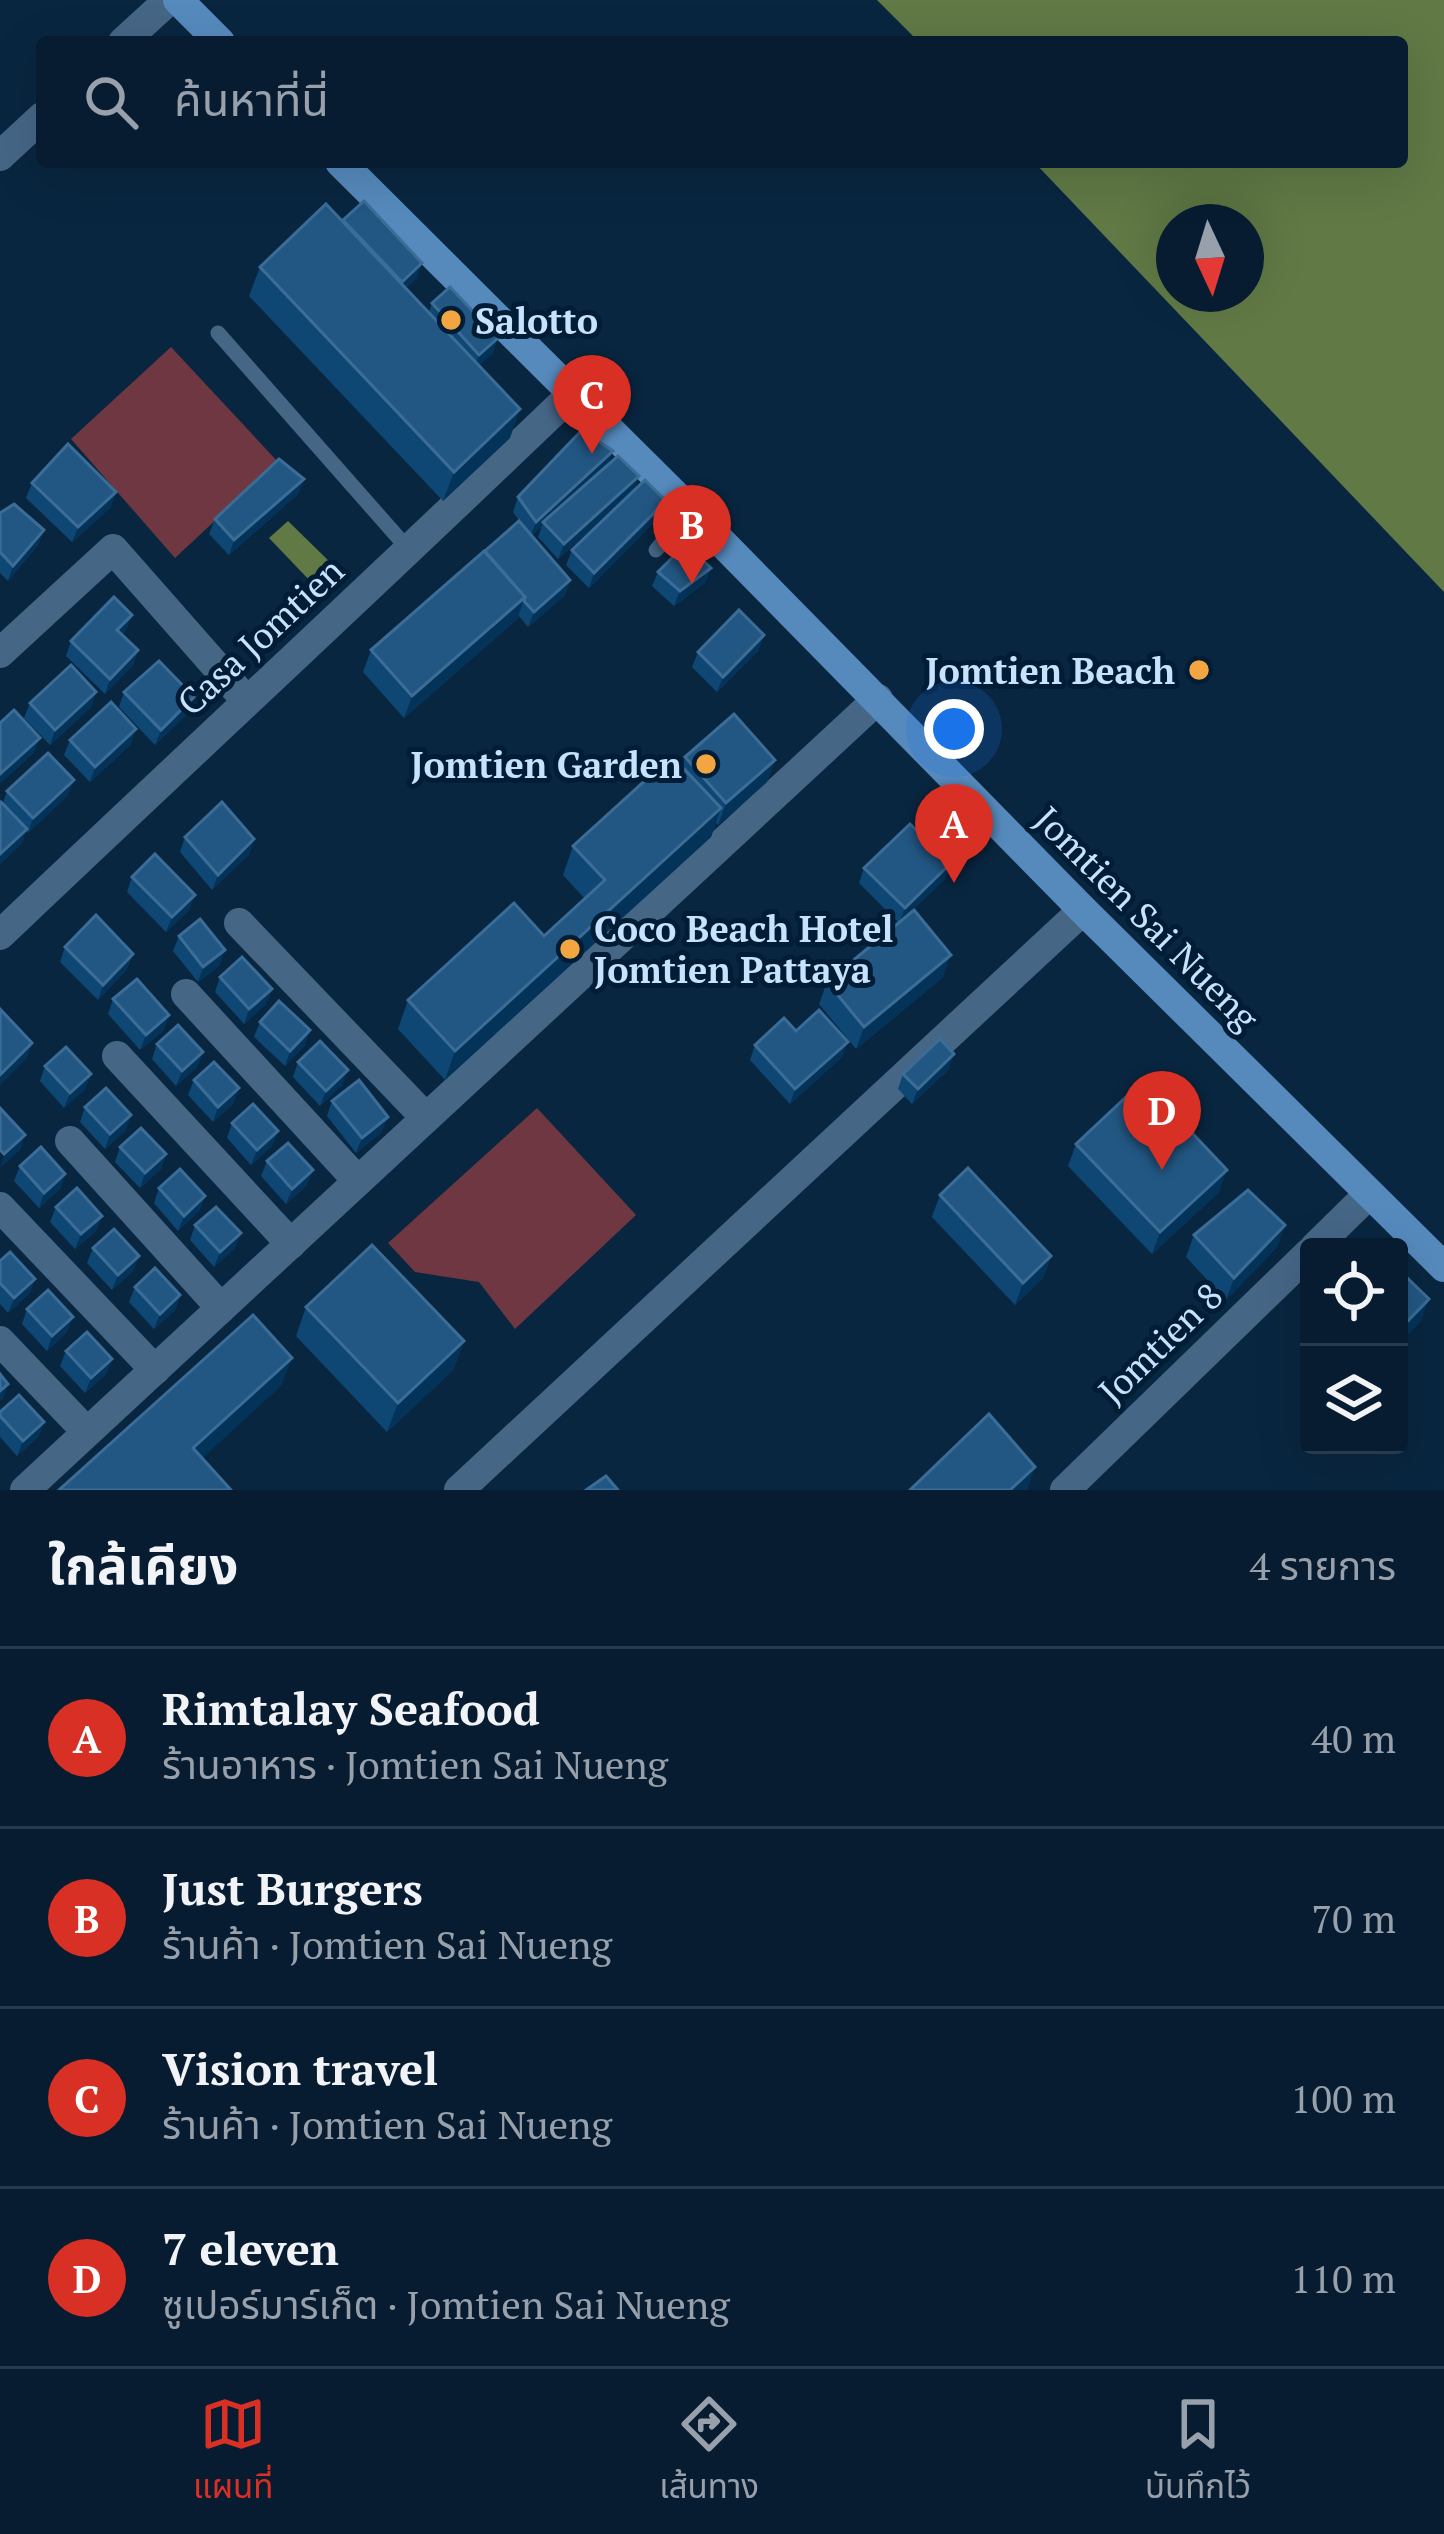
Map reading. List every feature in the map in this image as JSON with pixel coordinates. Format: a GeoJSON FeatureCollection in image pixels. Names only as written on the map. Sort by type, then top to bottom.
{"type":"FeatureCollection","features":[{"type":"Feature","properties":{"kind":"street"},"geometry":{"type":"LineString","coordinates":[[130,36],[169,0]]}},
{"type":"Feature","properties":{"kind":"street"},"geometry":{"type":"LineString","coordinates":[[178,0],[214,36]]}},
{"type":"Feature","properties":{"kind":"street"},"geometry":{"type":"LineString","coordinates":[[0,156],[36,123]]}},
{"type":"Feature","properties":{"kind":"street","name":"Jomtien Sai Nueng"},"geometry":{"type":"LineString","coordinates":[[346,168],[878,699],[1082,910],[1444,1267]]}},
{"type":"Feature","properties":{"kind":"street","name":"Casa Jomtien"},"geometry":{"type":"LineString","coordinates":[[0,935],[572,394]]}},
{"type":"Feature","properties":{"kind":"street"},"geometry":{"type":"LineString","coordinates":[[0,653],[112,549],[246,700]]}},
{"type":"Feature","properties":{"kind":"street"},"geometry":{"type":"LineString","coordinates":[[0,1472],[21,1490],[87,1432],[878,699]]}},
{"type":"Feature","properties":{"kind":"street"},"geometry":{"type":"LineString","coordinates":[[459,1490],[1082,910]]}},
{"type":"Feature","properties":{"kind":"street"},"geometry":{"type":"LineString","coordinates":[[239,922],[426,1118]]}},
{"type":"Feature","properties":{"kind":"street"},"geometry":{"type":"LineString","coordinates":[[186,994],[358,1181]]}},
{"type":"Feature","properties":{"kind":"street"},"geometry":{"type":"LineString","coordinates":[[117,1056],[291,1244]]}},
{"type":"Feature","properties":{"kind":"street"},"geometry":{"type":"LineString","coordinates":[[70,1141],[221,1308]]}},
{"type":"Feature","properties":{"kind":"street","name":"Jomtien 8"},"geometry":{"type":"LineString","coordinates":[[1324,1238],[1368,1195]]}},
{"type":"Feature","properties":{"kind":"street"},"geometry":{"type":"LineString","coordinates":[[0,1208],[155,1370]]}},
{"type":"Feature","properties":{"kind":"street","name":"Jomtien 8"},"geometry":{"type":"LineString","coordinates":[[1065,1490],[1300,1262]]}},
{"type":"Feature","properties":{"kind":"street"},"geometry":{"type":"LineString","coordinates":[[0,1341],[87,1432]]}},
{"type":"Feature","properties":{"kind":"lane"},"geometry":{"type":"LineString","coordinates":[[218,333],[410,551]]}},
{"type":"Feature","properties":{"kind":"lane"},"geometry":{"type":"LineString","coordinates":[[656,550],[690,510]]}},
{"type":"Feature","properties":{"kind":"shaded area"},"geometry":{"type":"Polygon","coordinates":[[[877,0],[1444,0],[1444,592],[1177,312],[1264,312],[1264,204],[1156,204],[1156,290],[1040,168],[1408,168],[1408,36],[913,36],[877,0]]]}},
{"type":"Feature","properties":{"kind":"shaded area"},"geometry":{"type":"Polygon","coordinates":[[[171,347],[278,462],[175,558],[71,439],[171,347]]]}},
{"type":"Feature","properties":{"kind":"shaded area"},"geometry":{"type":"Polygon","coordinates":[[[288,521],[333,565],[313,584],[269,538],[288,521]]]}},
{"type":"Feature","properties":{"kind":"shaded area"},"geometry":{"type":"Polygon","coordinates":[[[537,1108],[636,1215],[515,1329],[479,1282],[415,1272],[388,1243],[537,1108]]]}},
{"type":"Feature","properties":{"kind":"building"},"geometry":{"type":"Polygon","coordinates":[[[364,201],[422,263],[402,282],[343,220],[364,201]]]}},
{"type":"Feature","properties":{"kind":"building"},"geometry":{"type":"Polygon","coordinates":[[[326,204],[520,409],[454,472],[260,267],[326,204]]]}},
{"type":"Feature","properties":{"kind":"building"},"geometry":{"type":"Polygon","coordinates":[[[450,287],[498,338],[479,355],[432,303],[450,287]]]}},
{"type":"Feature","properties":{"kind":"building"},"geometry":{"type":"Polygon","coordinates":[[[582,430],[613,451],[536,522],[518,497],[582,430]]]}},
{"type":"Feature","properties":{"kind":"building"},"geometry":{"type":"Polygon","coordinates":[[[68,444],[116,492],[78,527],[32,483],[68,444]]]}},
{"type":"Feature","properties":{"kind":"building"},"geometry":{"type":"Polygon","coordinates":[[[618,456],[639,476],[564,544],[543,522],[618,456]]]}},
{"type":"Feature","properties":{"kind":"building"},"geometry":{"type":"Polygon","coordinates":[[[279,459],[304,479],[234,540],[215,519],[279,459]]]}},
{"type":"Feature","properties":{"kind":"building"},"geometry":{"type":"Polygon","coordinates":[[[645,480],[666,501],[594,573],[572,550],[645,480]]]}},
{"type":"Feature","properties":{"kind":"building"},"geometry":{"type":"Polygon","coordinates":[[[14,504],[44,530],[13,566],[0,552],[0,513],[14,504]]]}},
{"type":"Feature","properties":{"kind":"building"},"geometry":{"type":"Polygon","coordinates":[[[519,521],[570,580],[534,612],[485,551],[519,521]]]}},
{"type":"Feature","properties":{"kind":"building"},"geometry":{"type":"Polygon","coordinates":[[[686,544],[711,568],[680,591],[658,572],[686,544]]]}},
{"type":"Feature","properties":{"kind":"building"},"geometry":{"type":"Polygon","coordinates":[[[484,551],[525,597],[412,696],[371,650],[484,551]]]}},
{"type":"Feature","properties":{"kind":"building"},"geometry":{"type":"Polygon","coordinates":[[[114,597],[132,615],[117,630],[138,650],[110,679],[71,641],[114,597]]]}},
{"type":"Feature","properties":{"kind":"building"},"geometry":{"type":"Polygon","coordinates":[[[739,610],[764,635],[723,677],[698,652],[739,610]]]}},
{"type":"Feature","properties":{"kind":"building"},"geometry":{"type":"Polygon","coordinates":[[[159,661],[194,697],[161,730],[124,692],[159,661]]]}},
{"type":"Feature","properties":{"kind":"building"},"geometry":{"type":"Polygon","coordinates":[[[71,665],[96,692],[55,730],[30,703],[71,665]]]}},
{"type":"Feature","properties":{"kind":"building"},"geometry":{"type":"Polygon","coordinates":[[[111,702],[136,729],[95,767],[70,740],[111,702]]]}},
{"type":"Feature","properties":{"kind":"building"},"geometry":{"type":"Polygon","coordinates":[[[14,710],[40,738],[0,774],[0,723],[14,710]]]}},
{"type":"Feature","properties":{"kind":"building"},"geometry":{"type":"Polygon","coordinates":[[[734,714],[775,760],[726,803],[685,757],[734,714]]]}},
{"type":"Feature","properties":{"kind":"building"},"geometry":{"type":"Polygon","coordinates":[[[48,753],[74,780],[33,818],[7,791],[48,753]]]}},
{"type":"Feature","properties":{"kind":"building","name":"Coco Beach Hotel Jomtien Pattaya"},"geometry":{"type":"Polygon","coordinates":[[[672,756],[721,808],[455,1051],[408,1000],[514,903],[544,936],[605,880],[573,846],[672,756]]]}},
{"type":"Feature","properties":{"kind":"building"},"geometry":{"type":"Polygon","coordinates":[[[222,802],[254,839],[218,875],[185,837],[222,802]]]}},
{"type":"Feature","properties":{"kind":"building"},"geometry":{"type":"Polygon","coordinates":[[[0,803],[27,829],[0,854],[0,803]]]}},
{"type":"Feature","properties":{"kind":"building"},"geometry":{"type":"Polygon","coordinates":[[[910,824],[951,863],[905,908],[864,868],[910,824]]]}},
{"type":"Feature","properties":{"kind":"building"},"geometry":{"type":"Polygon","coordinates":[[[155,854],[195,895],[172,917],[132,877],[155,854]]]}},
{"type":"Feature","properties":{"kind":"building"},"geometry":{"type":"Polygon","coordinates":[[[914,910],[951,955],[864,1027],[827,982],[914,910]]]}},
{"type":"Feature","properties":{"kind":"building"},"geometry":{"type":"Polygon","coordinates":[[[96,915],[133,954],[103,985],[65,947],[96,915]]]}},
{"type":"Feature","properties":{"kind":"building"},"geometry":{"type":"Polygon","coordinates":[[[200,919],[225,950],[203,967],[179,936],[200,919]]]}},
{"type":"Feature","properties":{"kind":"building"},"geometry":{"type":"Polygon","coordinates":[[[242,957],[272,989],[249,1009],[220,977],[242,957]]]}},
{"type":"Feature","properties":{"kind":"building"},"geometry":{"type":"Polygon","coordinates":[[[137,979],[169,1015],[146,1035],[113,999],[137,979]]]}},
{"type":"Feature","properties":{"kind":"building"},"geometry":{"type":"Polygon","coordinates":[[[279,1001],[310,1030],[290,1051],[260,1022],[279,1001]]]}},
{"type":"Feature","properties":{"kind":"building"},"geometry":{"type":"Polygon","coordinates":[[[0,1009],[32,1043],[0,1075],[0,1009]]]}},
{"type":"Feature","properties":{"kind":"building"},"geometry":{"type":"Polygon","coordinates":[[[819,1010],[848,1042],[795,1089],[755,1045],[784,1018],[796,1031],[819,1010]]]}},
{"type":"Feature","properties":{"kind":"building"},"geometry":{"type":"Polygon","coordinates":[[[178,1025],[203,1052],[182,1071],[157,1044],[178,1025]]]}},
{"type":"Feature","properties":{"kind":"building"},"geometry":{"type":"Polygon","coordinates":[[[940,1039],[954,1054],[918,1089],[903,1074],[940,1039]]]}},
{"type":"Feature","properties":{"kind":"building"},"geometry":{"type":"Polygon","coordinates":[[[320,1041],[348,1070],[326,1091],[298,1062],[320,1041]]]}},
{"type":"Feature","properties":{"kind":"building"},"geometry":{"type":"Polygon","coordinates":[[[66,1047],[91,1074],[70,1093],[45,1066],[66,1047]]]}},
{"type":"Feature","properties":{"kind":"building"},"geometry":{"type":"Polygon","coordinates":[[[214,1062],[239,1088],[218,1107],[194,1080],[214,1062]]]}},
{"type":"Feature","properties":{"kind":"building"},"geometry":{"type":"Polygon","coordinates":[[[359,1080],[388,1117],[362,1138],[332,1101],[359,1080]]]}},
{"type":"Feature","properties":{"kind":"building"},"geometry":{"type":"Polygon","coordinates":[[[1143,1081],[1227,1170],[1160,1232],[1076,1144],[1143,1081]]]}},
{"type":"Feature","properties":{"kind":"building"},"geometry":{"type":"Polygon","coordinates":[[[106,1088],[131,1115],[110,1134],[85,1107],[106,1088]]]}},
{"type":"Feature","properties":{"kind":"building"},"geometry":{"type":"Polygon","coordinates":[[[253,1104],[278,1131],[257,1150],[232,1123],[253,1104]]]}},
{"type":"Feature","properties":{"kind":"building"},"geometry":{"type":"Polygon","coordinates":[[[0,1108],[25,1135],[4,1154],[0,1150],[0,1108]]]}},
{"type":"Feature","properties":{"kind":"building"},"geometry":{"type":"Polygon","coordinates":[[[141,1128],[166,1154],[145,1173],[120,1147],[141,1128]]]}},
{"type":"Feature","properties":{"kind":"building"},"geometry":{"type":"Polygon","coordinates":[[[288,1143],[313,1170],[292,1189],[267,1161],[288,1143]]]}},
{"type":"Feature","properties":{"kind":"building"},"geometry":{"type":"Polygon","coordinates":[[[41,1147],[65,1174],[44,1193],[20,1166],[41,1147]]]}},
{"type":"Feature","properties":{"kind":"building"},"geometry":{"type":"Polygon","coordinates":[[[968,1168],[1051,1256],[1023,1283],[940,1195],[968,1168]]]}},
{"type":"Feature","properties":{"kind":"building"},"geometry":{"type":"Polygon","coordinates":[[[180,1169],[205,1196],[184,1216],[159,1188],[180,1169]]]}},
{"type":"Feature","properties":{"kind":"building"},"geometry":{"type":"Polygon","coordinates":[[[77,1188],[102,1216],[81,1234],[56,1207],[77,1188]]]}},
{"type":"Feature","properties":{"kind":"building"},"geometry":{"type":"Polygon","coordinates":[[[1248,1190],[1285,1225],[1234,1278],[1194,1235],[1248,1190]]]}},
{"type":"Feature","properties":{"kind":"building"},"geometry":{"type":"Polygon","coordinates":[[[216,1207],[241,1233],[220,1252],[195,1225],[216,1207]]]}},
{"type":"Feature","properties":{"kind":"building"},"geometry":{"type":"Polygon","coordinates":[[[114,1229],[139,1256],[118,1275],[93,1248],[114,1229]]]}},
{"type":"Feature","properties":{"kind":"building"},"geometry":{"type":"Polygon","coordinates":[[[372,1245],[464,1341],[398,1403],[306,1307],[372,1245]]]}},
{"type":"Feature","properties":{"kind":"building"},"geometry":{"type":"Polygon","coordinates":[[[10,1252],[35,1279],[14,1298],[0,1283],[0,1261],[10,1252]]]}},
{"type":"Feature","properties":{"kind":"building"},"geometry":{"type":"Polygon","coordinates":[[[155,1268],[180,1295],[160,1314],[135,1287],[155,1268]]]}},
{"type":"Feature","properties":{"kind":"building"},"geometry":{"type":"Polygon","coordinates":[[[1408,1279],[1429,1299],[1408,1321],[1408,1279]]]}},
{"type":"Feature","properties":{"kind":"building"},"geometry":{"type":"Polygon","coordinates":[[[48,1290],[73,1317],[52,1336],[27,1309],[48,1290]]]}},
{"type":"Feature","properties":{"kind":"building"},"geometry":{"type":"Polygon","coordinates":[[[253,1315],[292,1358],[193,1448],[231,1490],[59,1490],[253,1315]]]}},
{"type":"Feature","properties":{"kind":"building"},"geometry":{"type":"Polygon","coordinates":[[[87,1332],[112,1359],[91,1378],[66,1351],[87,1332]]]}},
{"type":"Feature","properties":{"kind":"building"},"geometry":{"type":"Polygon","coordinates":[[[19,1395],[44,1422],[23,1441],[0,1416],[19,1395]]]}},
{"type":"Feature","properties":{"kind":"building"},"geometry":{"type":"Polygon","coordinates":[[[989,1414],[1035,1467],[1010,1490],[910,1490],[989,1414]]]}},
{"type":"Feature","properties":{"kind":"building"},"geometry":{"type":"Polygon","coordinates":[[[606,1476],[618,1490],[586,1490],[606,1476]]]}},
{"type":"Feature","properties":{"kind":"place","name":"Salotto"},"geometry":{"type":"Point","coordinates":[451,320]}},
{"type":"Feature","properties":{"kind":"place","name":"Vision travel"},"geometry":{"type":"Point","coordinates":[592,454]}},
{"type":"Feature","properties":{"kind":"place","name":"Just Burgers"},"geometry":{"type":"Point","coordinates":[692,584]}},
{"type":"Feature","properties":{"kind":"place","name":"Jomtien Beach"},"geometry":{"type":"Point","coordinates":[1199,670]}},
{"type":"Feature","properties":{"kind":"place","name":"Jomtien Garden"},"geometry":{"type":"Point","coordinates":[706,764]}},
{"type":"Feature","properties":{"kind":"place","name":"Rimtalay Seafood"},"geometry":{"type":"Point","coordinates":[954,883]}},
{"type":"Feature","properties":{"kind":"place","name":"Coco Beach Hotel Jomtien Pattaya"},"geometry":{"type":"Point","coordinates":[570,949]}},
{"type":"Feature","properties":{"kind":"place","name":"7 eleven"},"geometry":{"type":"Point","coordinates":[1162,1170]}}]}
